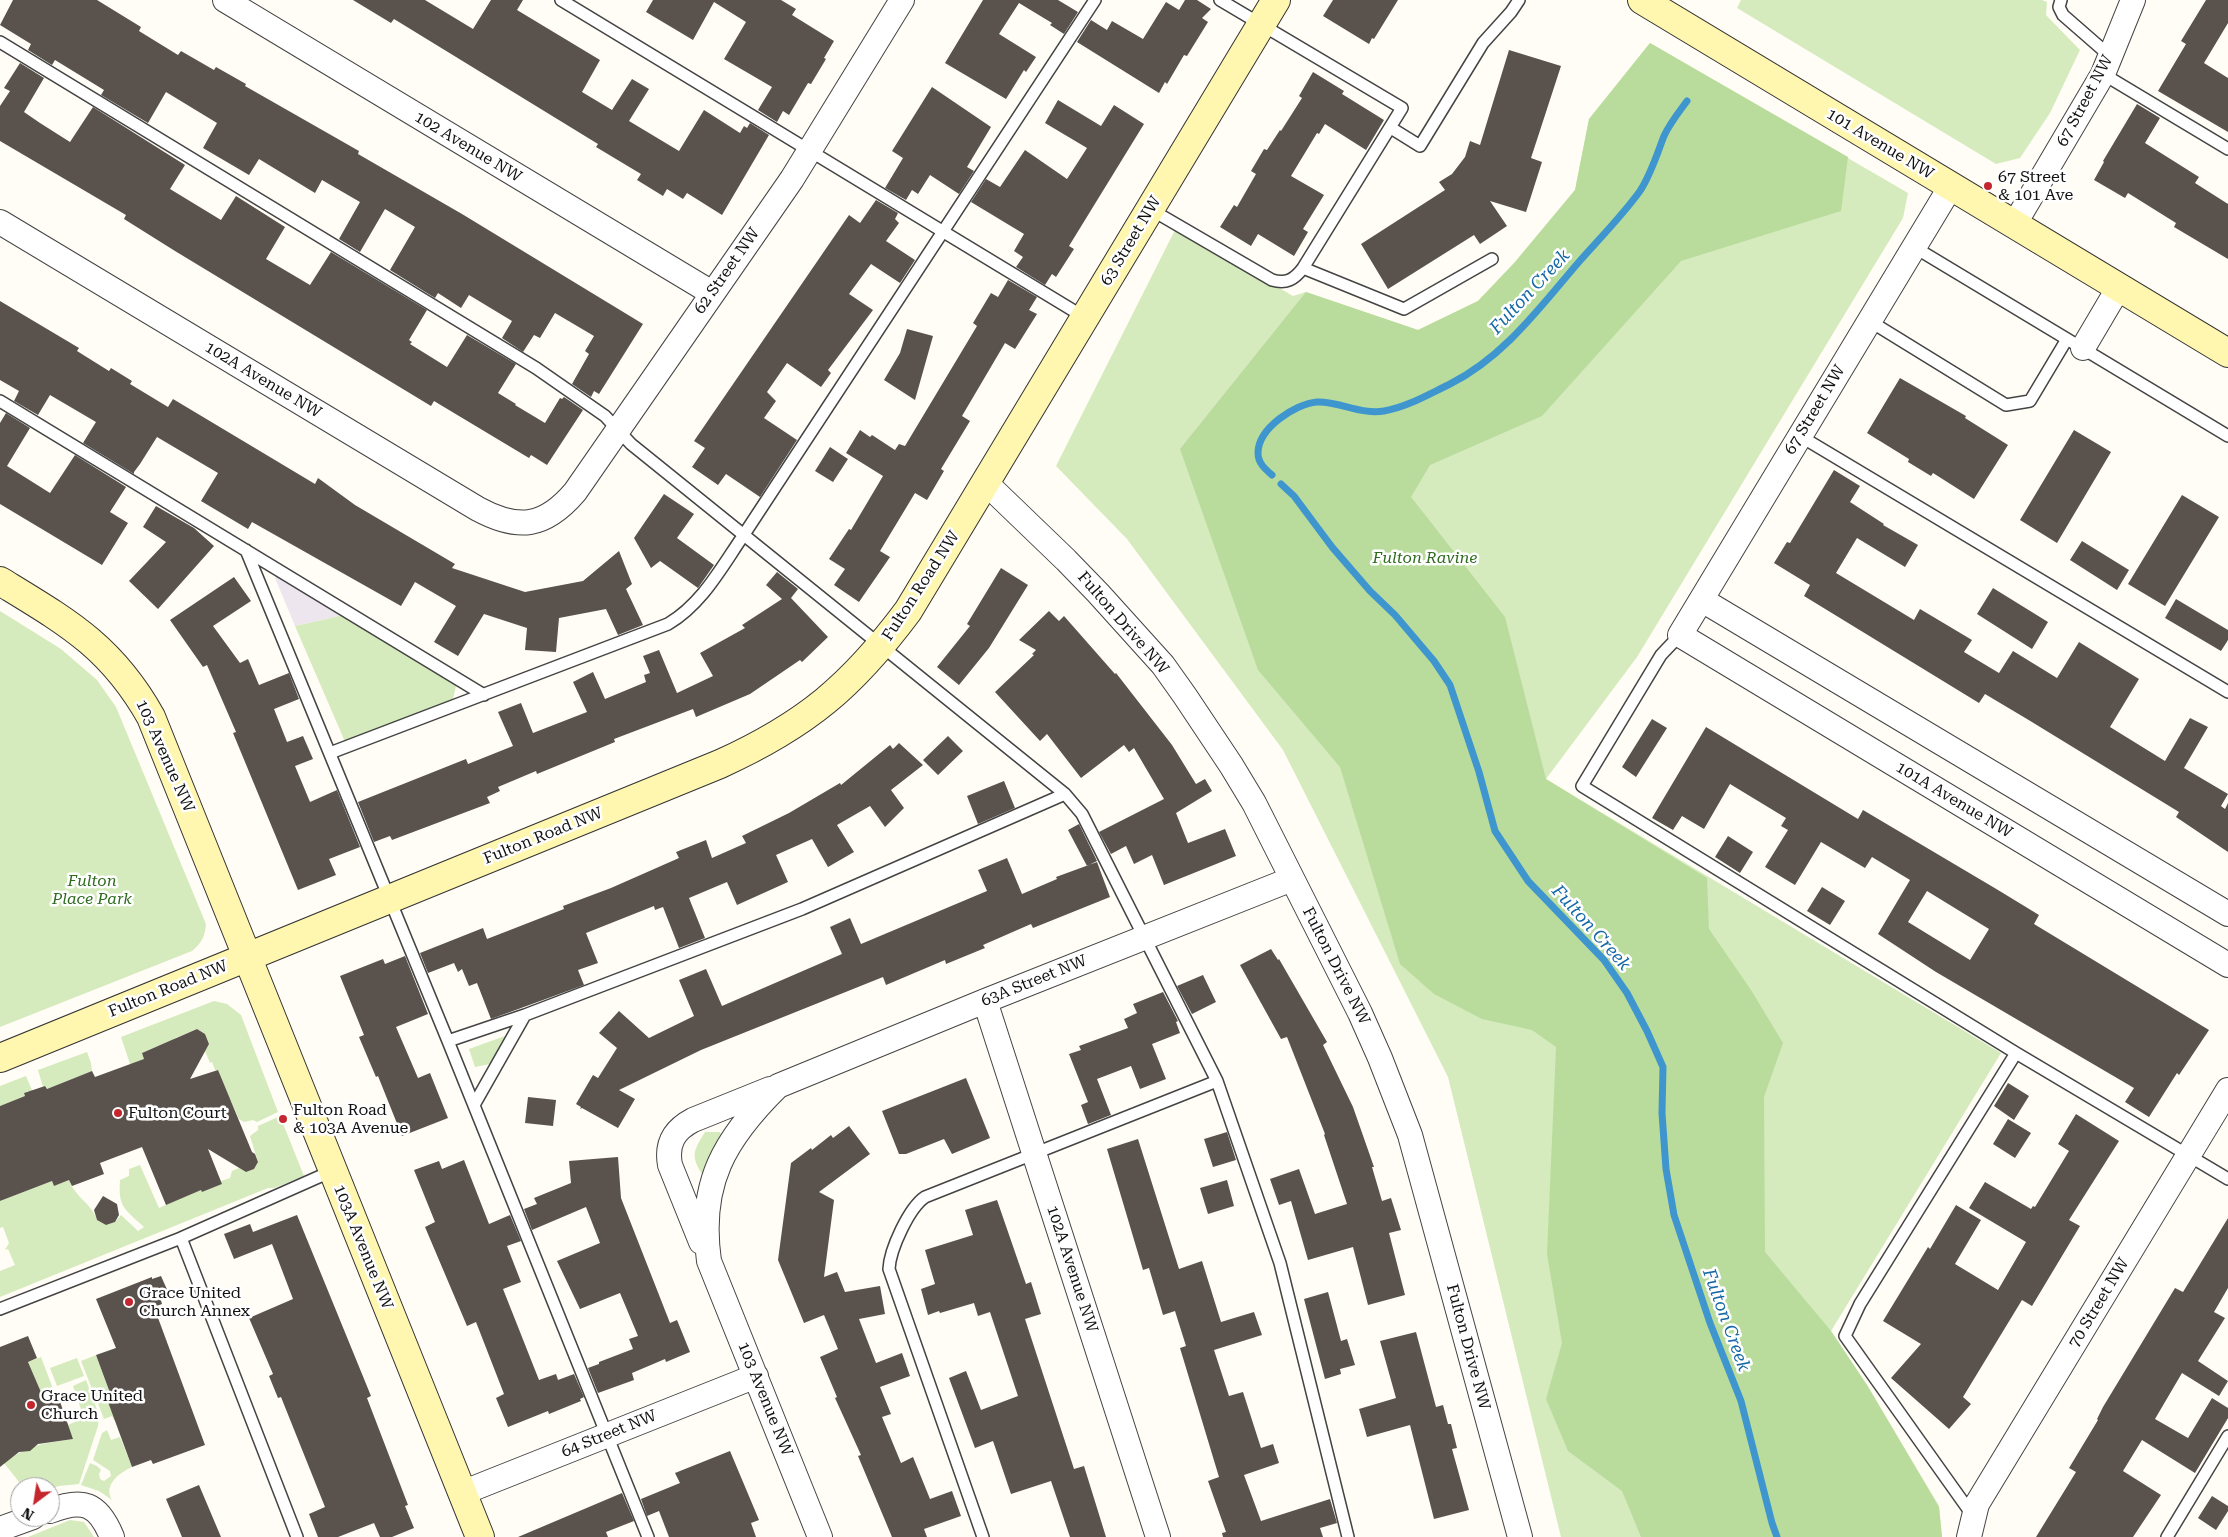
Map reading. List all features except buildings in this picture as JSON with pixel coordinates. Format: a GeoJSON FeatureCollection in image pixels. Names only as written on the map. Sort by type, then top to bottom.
{"type":"FeatureCollection","features":[{"type":"Feature","properties":{"kind":"street","name":"102 Avenue NW"},"geometry":{"type":"LineString","coordinates":[[225,0],[712,293]]}},
{"type":"Feature","properties":{"kind":"street","name":"63 Street NW"},"geometry":{"type":"LineString","coordinates":[[986,483],[1276,0]]}},
{"type":"Feature","properties":{"kind":"street","name":"101 Avenue NW"},"geometry":{"type":"LineString","coordinates":[[1642,0],[2228,353]]}},
{"type":"Feature","properties":{"kind":"street","name":"67 Street NW"},"geometry":{"type":"LineString","coordinates":[[2014,224],[2106,65],[2133,0]]}},
{"type":"Feature","properties":{"kind":"street","name":"62 Street NW"},"geometry":{"type":"LineString","coordinates":[[531,523],[563,506],[575,492],[810,151],[898,2]]}},
{"type":"Feature","properties":{"kind":"street","name":"67 Street NW"},"geometry":{"type":"LineString","coordinates":[[1680,635],[1868,320],[1951,186]]}},
{"type":"Feature","properties":{"kind":"street","name":"102A Avenue NW"},"geometry":{"type":"LineString","coordinates":[[0,222],[478,509],[507,522],[518,524],[531,523]]}},
{"type":"Feature","properties":{"kind":"street"},"geometry":{"type":"LineString","coordinates":[[2075,344],[2119,287]]}},
{"type":"Feature","properties":{"kind":"street","name":"Fulton Road NW"},"geometry":{"type":"LineString","coordinates":[[0,1058],[720,764],[768,741],[812,713],[833,696],[882,646],[908,611],[986,483]]}},
{"type":"Feature","properties":{"kind":"street","name":"Fulton Drive NW"},"geometry":{"type":"LineString","coordinates":[[986,483],[1066,560],[1162,666],[1232,765],[1254,803],[1360,1013],[1410,1135],[1520,1537]]}},
{"type":"Feature","properties":{"kind":"street","name":"103 Avenue NW"},"geometry":{"type":"LineString","coordinates":[[0,581],[79,631],[108,657],[139,696],[159,736],[247,957]]}},
{"type":"Feature","properties":{"kind":"street"},"geometry":{"type":"LineString","coordinates":[[1702,600],[2228,914]]}},
{"type":"Feature","properties":{"kind":"street","name":"101A Avenue NW"},"geometry":{"type":"LineString","coordinates":[[1680,635],[2228,965]]}},
{"type":"Feature","properties":{"kind":"street","name":"63A Street NW"},"geometry":{"type":"LineString","coordinates":[[671,1139],[679,1129],[693,1120],[984,1001],[1292,879]]}},
{"type":"Feature","properties":{"kind":"street","name":"103A Avenue NW"},"geometry":{"type":"LineString","coordinates":[[247,957],[480,1537]]}},
{"type":"Feature","properties":{"kind":"street","name":"102A Avenue NW"},"geometry":{"type":"LineString","coordinates":[[984,1001],[1035,1152],[1158,1537]]}},
{"type":"Feature","properties":{"kind":"street","name":"63A Street NW"},"geometry":{"type":"LineString","coordinates":[[724,1154],[734,1135],[778,1086]]}},
{"type":"Feature","properties":{"kind":"street","name":"70 Street NW"},"geometry":{"type":"LineString","coordinates":[[1971,1526],[1984,1492],[2228,1090]]}},
{"type":"Feature","properties":{"kind":"street","name":"103 Avenue NW"},"geometry":{"type":"LineString","coordinates":[[671,1139],[668,1155],[670,1165],[820,1537]]}},
{"type":"Feature","properties":{"kind":"street","name":"103 Avenue NW"},"geometry":{"type":"LineString","coordinates":[[710,1261],[706,1213],[713,1180],[724,1154]]}},
{"type":"Feature","properties":{"kind":"street","name":"64 Street NW"},"geometry":{"type":"LineString","coordinates":[[462,1493],[606,1434],[756,1376]]}},
{"type":"Feature","properties":{"kind":"street"},"geometry":{"type":"LineString","coordinates":[[60,1507],[72,1503],[90,1508],[106,1522],[112,1537]]}},
{"type":"Feature","properties":{"kind":"lane"},"geometry":{"type":"LineString","coordinates":[[561,0],[1084,317]]}},
{"type":"Feature","properties":{"kind":"lane"},"geometry":{"type":"LineString","coordinates":[[330,753],[668,624],[680,617],[700,598],[943,233],[1094,0]]}},
{"type":"Feature","properties":{"kind":"lane"},"geometry":{"type":"LineString","coordinates":[[1150,209],[1272,280],[1282,283],[1290,281],[1303,268],[1402,108],[1220,0]]}},
{"type":"Feature","properties":{"kind":"lane"},"geometry":{"type":"LineString","coordinates":[[1390,128],[1420,146],[1483,43],[1511,12],[1519,0]]}},
{"type":"Feature","properties":{"kind":"lane"},"geometry":{"type":"LineString","coordinates":[[2061,0],[2059,7],[2063,15],[2106,65],[2228,149]]}},
{"type":"Feature","properties":{"kind":"lane"},"geometry":{"type":"LineString","coordinates":[[0,42],[536,368],[605,416],[631,444],[1065,794],[1082,814],[1217,1082],[1280,1263],[1348,1537]]}},
{"type":"Feature","properties":{"kind":"lane"},"geometry":{"type":"LineString","coordinates":[[1914,247],[2228,436]]}},
{"type":"Feature","properties":{"kind":"lane"},"geometry":{"type":"LineString","coordinates":[[1303,268],[1404,309],[1492,259]]}},
{"type":"Feature","properties":{"kind":"lane"},"geometry":{"type":"LineString","coordinates":[[1868,320],[2006,405],[2030,402],[2075,344]]}},
{"type":"Feature","properties":{"kind":"lane"},"geometry":{"type":"LineString","coordinates":[[0,401],[484,695]]}},
{"type":"Feature","properties":{"kind":"lane"},"geometry":{"type":"LineString","coordinates":[[1800,436],[2228,692]]}},
{"type":"Feature","properties":{"kind":"lane"},"geometry":{"type":"LineString","coordinates":[[246,550],[448,1041],[648,1537]]}},
{"type":"Feature","properties":{"kind":"lane"},"geometry":{"type":"LineString","coordinates":[[1680,635],[1661,655],[1582,786],[2016,1053],[2228,1179]]}},
{"type":"Feature","properties":{"kind":"lane"},"geometry":{"type":"LineString","coordinates":[[448,1041],[525,1015],[802,909],[1065,794]]}},
{"type":"Feature","properties":{"kind":"lane"},"geometry":{"type":"LineString","coordinates":[[474,1105],[525,1015]]}},
{"type":"Feature","properties":{"kind":"lane"},"geometry":{"type":"LineString","coordinates":[[1971,1526],[1845,1336],[1860,1304],[2016,1053]]}},
{"type":"Feature","properties":{"kind":"lane"},"geometry":{"type":"LineString","coordinates":[[983,1537],[889,1269],[890,1260],[917,1202],[1035,1152],[1217,1082]]}},
{"type":"Feature","properties":{"kind":"lane"},"geometry":{"type":"LineString","coordinates":[[0,1309],[181,1238],[332,1171]]}},
{"type":"Feature","properties":{"kind":"lane"},"geometry":{"type":"LineString","coordinates":[[181,1238],[296,1537]]}},
{"type":"Feature","properties":{"kind":"lane"},"geometry":{"type":"LineString","coordinates":[[2167,1537],[2228,1436]]}},
{"type":"Feature","properties":{"kind":"shaded area"},"geometry":{"type":"Polygon","coordinates":[[[278,574],[344,615],[295,626],[275,578],[278,574]]]}},
{"type":"Feature","properties":{"kind":"green space"},"geometry":{"type":"Polygon","coordinates":[[[1741,0],[2042,0],[2047,2],[2046,15],[2080,50],[2050,113],[2020,158],[1996,164],[1737,8],[1741,0]]]}},
{"type":"Feature","properties":{"kind":"green space","name":"Fulton Ravine"},"geometry":{"type":"Polygon","coordinates":[[[1650,43],[1908,193],[1903,218],[1637,657],[1546,779],[2001,1053],[1831,1331],[1867,1385],[1939,1506],[1942,1537],[1561,1537],[1448,1077],[1283,750],[1127,539],[1056,466],[1176,228],[1293,296],[1306,292],[1418,330],[1478,301],[1515,262],[1575,190],[1589,119],[1650,43]]]}},
{"type":"Feature","properties":{"kind":"green space"},"geometry":{"type":"Polygon","coordinates":[[[1650,43],[1848,157],[1841,211],[1681,261],[1542,416],[1430,465],[1411,497],[1505,617],[1546,779],[1707,878],[1709,929],[1751,990],[1783,1043],[1764,1097],[1765,1252],[1831,1331],[1867,1385],[1939,1507],[1942,1537],[1641,1537],[1622,1491],[1568,1451],[1546,1399],[1562,1343],[1547,1254],[1556,1047],[1532,1030],[1482,1019],[1434,994],[1400,964],[1340,767],[1258,670],[1180,449],[1306,292],[1418,330],[1478,301],[1515,262],[1575,190],[1589,119],[1650,43]]]}},
{"type":"Feature","properties":{"kind":"green space","name":"Fulton Place Park"},"geometry":{"type":"Polygon","coordinates":[[[0,611],[61,649],[97,680],[116,707],[206,924],[202,939],[192,951],[0,1027],[0,611]]]}},
{"type":"Feature","properties":{"kind":"green space"},"geometry":{"type":"Polygon","coordinates":[[[344,615],[457,682],[451,708],[346,744],[295,626],[344,615]]]}},
{"type":"Feature","properties":{"kind":"green space"},"geometry":{"type":"Polygon","coordinates":[[[214,1001],[227,1004],[241,1015],[278,1112],[257,1122],[253,1120],[244,1122],[239,1119],[231,1101],[228,1103],[218,1070],[215,1070],[212,1062],[210,1063],[205,1051],[209,1044],[205,1034],[197,1029],[175,1038],[177,1044],[158,1046],[142,1053],[145,1061],[131,1067],[121,1037],[214,1001]]]}},
{"type":"Feature","properties":{"kind":"green space"},"geometry":{"type":"Polygon","coordinates":[[[516,1032],[500,1062],[475,1067],[469,1049],[516,1032]]]}},
{"type":"Feature","properties":{"kind":"green space"},"geometry":{"type":"Polygon","coordinates":[[[87,1052],[92,1071],[47,1089],[45,1086],[43,1087],[38,1070],[87,1052]]]}},
{"type":"Feature","properties":{"kind":"green space"},"geometry":{"type":"Polygon","coordinates":[[[26,1076],[34,1095],[28,1091],[24,1093],[25,1096],[0,1106],[0,1086],[26,1076]]]}},
{"type":"Feature","properties":{"kind":"green space"},"geometry":{"type":"Polygon","coordinates":[[[280,1116],[304,1176],[274,1188],[268,1188],[0,1297],[0,1271],[15,1265],[8,1249],[5,1250],[9,1243],[3,1227],[0,1228],[0,1201],[52,1181],[54,1186],[69,1180],[75,1191],[95,1214],[97,1220],[106,1225],[115,1222],[121,1215],[138,1231],[144,1227],[124,1207],[120,1197],[120,1180],[129,1176],[129,1169],[140,1165],[159,1208],[201,1189],[202,1192],[222,1184],[221,1181],[230,1178],[232,1171],[239,1168],[246,1172],[254,1169],[258,1162],[250,1136],[258,1130],[258,1126],[280,1116]]]}},
{"type":"Feature","properties":{"kind":"green space"},"geometry":{"type":"Polygon","coordinates":[[[705,1132],[720,1132],[723,1140],[708,1175],[702,1174],[695,1157],[698,1143],[705,1132]]]}},
{"type":"Feature","properties":{"kind":"green space"},"geometry":{"type":"Polygon","coordinates":[[[96,1355],[119,1418],[114,1420],[112,1416],[104,1419],[81,1361],[96,1355]]]}},
{"type":"Feature","properties":{"kind":"green space"},"geometry":{"type":"Polygon","coordinates":[[[41,1357],[52,1386],[48,1394],[43,1396],[28,1362],[41,1357]]]}},
{"type":"Feature","properties":{"kind":"green space"},"geometry":{"type":"Polygon","coordinates":[[[77,1358],[84,1376],[57,1386],[50,1368],[77,1358]]]}},
{"type":"Feature","properties":{"kind":"green space"},"geometry":{"type":"Polygon","coordinates":[[[86,1380],[99,1415],[98,1426],[79,1484],[60,1486],[60,1477],[15,1477],[4,1463],[12,1457],[45,1444],[73,1439],[68,1425],[84,1418],[73,1386],[86,1380]]]}},
{"type":"Feature","properties":{"kind":"green space"},"geometry":{"type":"Polygon","coordinates":[[[107,1430],[111,1440],[120,1437],[132,1467],[114,1480],[110,1489],[112,1500],[99,1491],[81,1485],[90,1463],[101,1470],[99,1474],[100,1479],[104,1481],[111,1476],[110,1471],[93,1460],[102,1433],[107,1430]]]}},
{"type":"Feature","properties":{"kind":"green space"},"geometry":{"type":"Polygon","coordinates":[[[70,1520],[84,1522],[94,1537],[28,1537],[53,1527],[60,1527],[60,1524],[70,1520]]]}},
{"type":"Feature","properties":{"kind":"waterway","name":"Fulton Creek"},"geometry":{"type":"LineString","coordinates":[[1272,475],[1259,460],[1260,444],[1271,426],[1289,412],[1298,407],[1317,402],[1375,412],[1401,407],[1469,373],[1504,345],[1535,314],[1640,191],[1651,171],[1666,131],[1687,101]]}},
{"type":"Feature","properties":{"kind":"waterway","name":"Fulton Creek"},"geometry":{"type":"LineString","coordinates":[[1281,484],[1294,496],[1332,547],[1370,591],[1395,615],[1434,661],[1450,685],[1479,772],[1495,831],[1528,881],[1604,960],[1627,993],[1647,1031],[1663,1067],[1662,1113],[1666,1169],[1674,1215],[1710,1323],[1741,1401],[1777,1537]]}},
{"type":"Feature","properties":{"kind":"place","name":"67 Street & 101 Ave"},"geometry":{"type":"Point","coordinates":[1988,186]}},
{"type":"Feature","properties":{"kind":"place","name":"Fulton Court"},"geometry":{"type":"Point","coordinates":[118,1113]}},
{"type":"Feature","properties":{"kind":"place","name":"Fulton Road & 103A Avenue"},"geometry":{"type":"Point","coordinates":[283,1119]}},
{"type":"Feature","properties":{"kind":"place","name":"Grace United Church Annex"},"geometry":{"type":"Point","coordinates":[129,1302]}},
{"type":"Feature","properties":{"kind":"place","name":"Grace United Church"},"geometry":{"type":"Point","coordinates":[31,1405]}}]}
